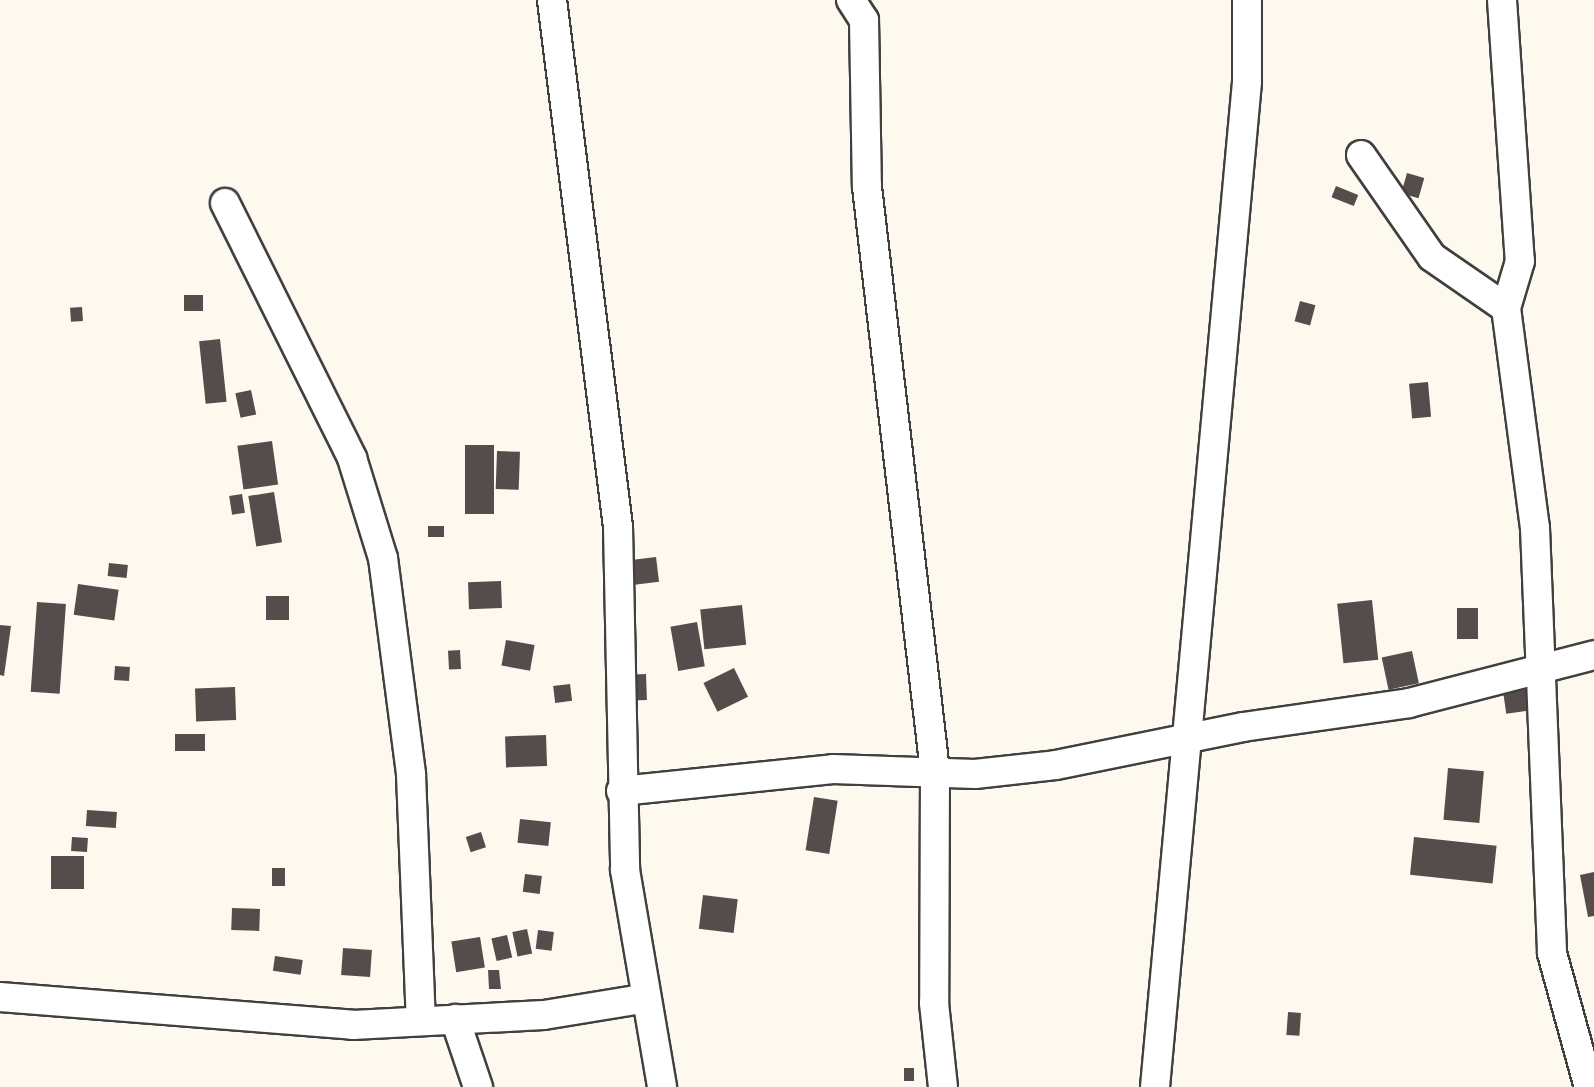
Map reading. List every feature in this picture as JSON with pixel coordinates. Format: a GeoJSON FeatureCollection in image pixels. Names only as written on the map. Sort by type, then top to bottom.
{"type":"FeatureCollection","features":[{"type":"Feature","properties":{"kind":"street"},"geometry":{"type":"LineString","coordinates":[[552,0],[618,527],[621,791],[642,999],[662,1087]]}},
{"type":"Feature","properties":{"kind":"street"},"geometry":{"type":"LineString","coordinates":[[851,0],[864,20],[867,187],[935,771],[934,1003],[943,1087]]}},
{"type":"Feature","properties":{"kind":"street"},"geometry":{"type":"LineString","coordinates":[[1155,1087],[1182,742],[1203,592],[1247,81],[1247,0]]}},
{"type":"Feature","properties":{"kind":"street"},"geometry":{"type":"LineString","coordinates":[[1502,0],[1520,261],[1506,308],[1535,528],[1552,953],[1589,1087]]}},
{"type":"Feature","properties":{"kind":"street"},"geometry":{"type":"LineString","coordinates":[[1361,155],[1432,257],[1506,308]]}},
{"type":"Feature","properties":{"kind":"street"},"geometry":{"type":"LineString","coordinates":[[225,203],[352,458],[383,558],[411,775],[421,1021]]}},
{"type":"Feature","properties":{"kind":"street"},"geometry":{"type":"LineString","coordinates":[[621,791],[833,769],[935,771],[1029,768],[1539,674],[1594,655]]}},
{"type":"Feature","properties":{"kind":"street"},"geometry":{"type":"LineString","coordinates":[[0,997],[353,1025],[455,1019],[642,999]]}},
{"type":"Feature","properties":{"kind":"street"},"geometry":{"type":"LineString","coordinates":[[455,1019],[478,1087]]}},
{"type":"Feature","properties":{"kind":"building"},"geometry":{"type":"Polygon","coordinates":[[[1407,173],[1424,178],[1419,198],[1401,193],[1407,173]]]}},
{"type":"Feature","properties":{"kind":"building"},"geometry":{"type":"Polygon","coordinates":[[[1336,186],[1358,195],[1354,206],[1332,197],[1336,186]]]}},
{"type":"Feature","properties":{"kind":"building"},"geometry":{"type":"Polygon","coordinates":[[[184,295],[203,295],[203,311],[184,311],[184,295]]]}},
{"type":"Feature","properties":{"kind":"building"},"geometry":{"type":"Polygon","coordinates":[[[1300,301],[1315,305],[1310,325],[1295,321],[1300,301]]]}},
{"type":"Feature","properties":{"kind":"building"},"geometry":{"type":"Polygon","coordinates":[[[82,307],[83,321],[71,322],[70,308],[82,307]]]}},
{"type":"Feature","properties":{"kind":"building"},"geometry":{"type":"Polygon","coordinates":[[[220,339],[227,402],[206,404],[199,341],[220,339]]]}},
{"type":"Feature","properties":{"kind":"building"},"geometry":{"type":"Polygon","coordinates":[[[1428,382],[1431,417],[1412,419],[1409,384],[1428,382]]]}},
{"type":"Feature","properties":{"kind":"building"},"geometry":{"type":"Polygon","coordinates":[[[251,390],[256,414],[241,418],[235,393],[251,390]]]}},
{"type":"Feature","properties":{"kind":"building"},"geometry":{"type":"Polygon","coordinates":[[[272,441],[278,485],[243,489],[237,446],[272,441]]]}},
{"type":"Feature","properties":{"kind":"building"},"geometry":{"type":"Polygon","coordinates":[[[465,445],[494,445],[494,514],[465,514],[465,445]]]}},
{"type":"Feature","properties":{"kind":"building"},"geometry":{"type":"Polygon","coordinates":[[[497,451],[520,452],[519,490],[496,489],[497,451]]]}},
{"type":"Feature","properties":{"kind":"building"},"geometry":{"type":"Polygon","coordinates":[[[274,492],[282,542],[256,546],[248,496],[274,492]]]}},
{"type":"Feature","properties":{"kind":"building"},"geometry":{"type":"Polygon","coordinates":[[[242,494],[245,513],[232,515],[229,496],[242,494]]]}},
{"type":"Feature","properties":{"kind":"building"},"geometry":{"type":"Polygon","coordinates":[[[428,526],[444,526],[444,537],[428,537],[428,526]]]}},
{"type":"Feature","properties":{"kind":"building"},"geometry":{"type":"Polygon","coordinates":[[[656,557],[659,582],[624,586],[621,561],[656,557]]]}},
{"type":"Feature","properties":{"kind":"building"},"geometry":{"type":"Polygon","coordinates":[[[109,563],[128,565],[127,578],[108,576],[109,563]]]}},
{"type":"Feature","properties":{"kind":"building"},"geometry":{"type":"Polygon","coordinates":[[[501,581],[502,608],[469,609],[468,582],[501,581]]]}},
{"type":"Feature","properties":{"kind":"building"},"geometry":{"type":"Polygon","coordinates":[[[78,584],[119,590],[114,620],[74,615],[78,584]]]}},
{"type":"Feature","properties":{"kind":"building"},"geometry":{"type":"Polygon","coordinates":[[[266,596],[289,596],[289,620],[266,620],[266,596]]]}},
{"type":"Feature","properties":{"kind":"building"},"geometry":{"type":"Polygon","coordinates":[[[1372,600],[1378,660],[1343,663],[1337,604],[1372,600]]]}},
{"type":"Feature","properties":{"kind":"building"},"geometry":{"type":"Polygon","coordinates":[[[37,602],[66,604],[60,694],[31,692],[37,602]]]}},
{"type":"Feature","properties":{"kind":"building"},"geometry":{"type":"Polygon","coordinates":[[[742,605],[746,645],[704,649],[700,609],[742,605]]]}},
{"type":"Feature","properties":{"kind":"building"},"geometry":{"type":"Polygon","coordinates":[[[1457,608],[1478,608],[1478,639],[1457,639],[1457,608]]]}},
{"type":"Feature","properties":{"kind":"building"},"geometry":{"type":"Polygon","coordinates":[[[697,622],[705,666],[678,671],[670,627],[697,622]]]}},
{"type":"Feature","properties":{"kind":"building"},"geometry":{"type":"Polygon","coordinates":[[[0,625],[11,626],[4,676],[0,675],[0,625]]]}},
{"type":"Feature","properties":{"kind":"building"},"geometry":{"type":"Polygon","coordinates":[[[506,640],[535,645],[530,671],[501,666],[506,640]]]}},
{"type":"Feature","properties":{"kind":"building"},"geometry":{"type":"Polygon","coordinates":[[[460,650],[461,669],[449,670],[448,651],[460,650]]]}},
{"type":"Feature","properties":{"kind":"building"},"geometry":{"type":"Polygon","coordinates":[[[1412,651],[1419,683],[1389,690],[1382,657],[1412,651]]]}},
{"type":"Feature","properties":{"kind":"building"},"geometry":{"type":"Polygon","coordinates":[[[115,666],[130,667],[129,681],[114,680],[115,666]]]}},
{"type":"Feature","properties":{"kind":"building"},"geometry":{"type":"Polygon","coordinates":[[[734,668],[748,697],[717,712],[703,683],[734,668]]]}},
{"type":"Feature","properties":{"kind":"building"},"geometry":{"type":"Polygon","coordinates":[[[646,674],[647,700],[629,701],[628,675],[646,674]]]}},
{"type":"Feature","properties":{"kind":"building"},"geometry":{"type":"Polygon","coordinates":[[[570,684],[572,701],[555,703],[553,686],[570,684]]]}},
{"type":"Feature","properties":{"kind":"building"},"geometry":{"type":"Polygon","coordinates":[[[235,687],[236,720],[196,721],[195,688],[235,687]]]}},
{"type":"Feature","properties":{"kind":"building"},"geometry":{"type":"Polygon","coordinates":[[[1532,689],[1535,710],[1506,714],[1503,693],[1532,689]]]}},
{"type":"Feature","properties":{"kind":"building"},"geometry":{"type":"Polygon","coordinates":[[[175,734],[205,734],[205,751],[175,751],[175,734]]]}},
{"type":"Feature","properties":{"kind":"building"},"geometry":{"type":"Polygon","coordinates":[[[546,735],[547,766],[506,767],[505,736],[546,735]]]}},
{"type":"Feature","properties":{"kind":"building"},"geometry":{"type":"Polygon","coordinates":[[[1448,768],[1484,771],[1479,823],[1443,820],[1448,768]]]}},
{"type":"Feature","properties":{"kind":"building"},"geometry":{"type":"Polygon","coordinates":[[[814,797],[838,801],[829,854],[806,850],[814,797]]]}},
{"type":"Feature","properties":{"kind":"building"},"geometry":{"type":"Polygon","coordinates":[[[87,810],[117,812],[116,828],[86,826],[87,810]]]}},
{"type":"Feature","properties":{"kind":"building"},"geometry":{"type":"Polygon","coordinates":[[[520,819],[551,822],[548,846],[517,843],[520,819]]]}},
{"type":"Feature","properties":{"kind":"building"},"geometry":{"type":"Polygon","coordinates":[[[481,832],[486,847],[471,852],[466,837],[481,832]]]}},
{"type":"Feature","properties":{"kind":"building"},"geometry":{"type":"Polygon","coordinates":[[[72,837],[88,838],[87,852],[71,851],[72,837]]]}},
{"type":"Feature","properties":{"kind":"building"},"geometry":{"type":"Polygon","coordinates":[[[1414,837],[1497,846],[1493,883],[1410,875],[1414,837]]]}},
{"type":"Feature","properties":{"kind":"building"},"geometry":{"type":"Polygon","coordinates":[[[51,856],[84,856],[84,889],[51,889],[51,856]]]}},
{"type":"Feature","properties":{"kind":"building"},"geometry":{"type":"Polygon","coordinates":[[[272,868],[285,868],[285,886],[272,886],[272,868]]]}},
{"type":"Feature","properties":{"kind":"building"},"geometry":{"type":"Polygon","coordinates":[[[1594,872],[1594,916],[1588,917],[1580,875],[1594,872]]]}},
{"type":"Feature","properties":{"kind":"building"},"geometry":{"type":"Polygon","coordinates":[[[525,874],[542,876],[540,894],[523,892],[525,874]]]}},
{"type":"Feature","properties":{"kind":"building"},"geometry":{"type":"Polygon","coordinates":[[[703,895],[738,899],[734,933],[699,929],[703,895]]]}},
{"type":"Feature","properties":{"kind":"building"},"geometry":{"type":"Polygon","coordinates":[[[232,908],[260,909],[259,931],[231,930],[232,908]]]}},
{"type":"Feature","properties":{"kind":"building"},"geometry":{"type":"Polygon","coordinates":[[[527,929],[532,953],[518,957],[512,932],[527,929]]]}},
{"type":"Feature","properties":{"kind":"building"},"geometry":{"type":"Polygon","coordinates":[[[538,930],[554,932],[552,951],[536,949],[538,930]]]}},
{"type":"Feature","properties":{"kind":"building"},"geometry":{"type":"Polygon","coordinates":[[[507,935],[512,957],[497,961],[491,939],[507,935]]]}},
{"type":"Feature","properties":{"kind":"building"},"geometry":{"type":"Polygon","coordinates":[[[480,937],[485,968],[456,972],[451,942],[480,937]]]}},
{"type":"Feature","properties":{"kind":"building"},"geometry":{"type":"Polygon","coordinates":[[[343,948],[372,950],[370,977],[341,975],[343,948]]]}},
{"type":"Feature","properties":{"kind":"building"},"geometry":{"type":"Polygon","coordinates":[[[275,956],[303,960],[301,975],[273,971],[275,956]]]}},
{"type":"Feature","properties":{"kind":"building"},"geometry":{"type":"Polygon","coordinates":[[[488,970],[499,970],[501,989],[489,989],[488,970]]]}},
{"type":"Feature","properties":{"kind":"building"},"geometry":{"type":"Polygon","coordinates":[[[1288,1012],[1301,1013],[1299,1036],[1286,1035],[1288,1012]]]}},
{"type":"Feature","properties":{"kind":"building"},"geometry":{"type":"Polygon","coordinates":[[[904,1068],[914,1068],[914,1081],[904,1081],[904,1068]]]}}]}
